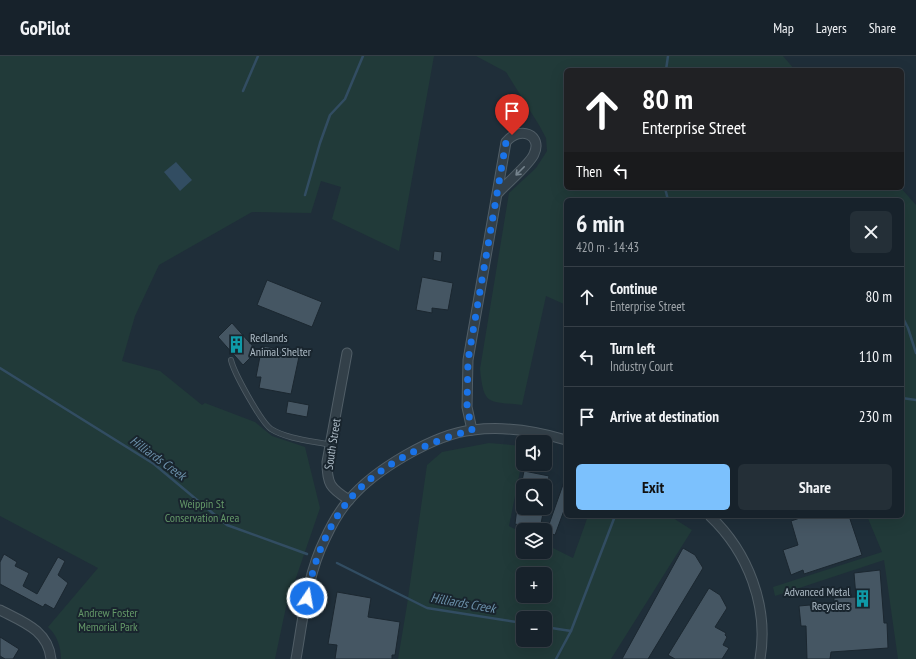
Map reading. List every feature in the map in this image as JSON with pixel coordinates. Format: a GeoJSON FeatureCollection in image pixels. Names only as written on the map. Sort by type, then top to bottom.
{"type":"FeatureCollection","features":[{"type":"Feature","properties":{"kind":"street"},"geometry":{"type":"LineString","coordinates":[[472,430],[467,407],[468,360],[506,142],[512,135],[519,132],[527,133],[532,137],[536,144],[535,154],[498,193]]}},
{"type":"Feature","properties":{"kind":"street","name":"South Street"},"geometry":{"type":"LineString","coordinates":[[347,353],[327,462],[327,478],[336,492],[349,500]]}},
{"type":"Feature","properties":{"kind":"street"},"geometry":{"type":"LineString","coordinates":[[296,659],[310,583],[325,539],[349,500],[368,481],[403,457],[444,437],[472,430],[502,428],[540,433],[564,439]]}},
{"type":"Feature","properties":{"kind":"street"},"geometry":{"type":"LineString","coordinates":[[712,518],[724,530],[741,554],[758,595],[763,632],[760,659]]}},
{"type":"Feature","properties":{"kind":"street"},"geometry":{"type":"LineString","coordinates":[[0,610],[39,632],[50,648],[51,659]]}},
{"type":"Feature","properties":{"kind":"lane"},"geometry":{"type":"LineString","coordinates":[[231,360],[233,370],[241,384],[270,428],[289,436],[330,445]]}},
{"type":"Feature","properties":{"kind":"green space","name":"Weippin St Conservation Area"},"geometry":{"type":"Polygon","coordinates":[[[0,56],[434,56],[399,251],[332,219],[341,187],[321,181],[311,213],[252,212],[159,265],[135,316],[122,361],[160,371],[202,405],[205,403],[255,422],[272,436],[305,447],[320,508],[286,607],[275,659],[61,659],[58,642],[48,627],[98,568],[0,516],[0,56]]]}},
{"type":"Feature","properties":{"kind":"green space"},"geometry":{"type":"Polygon","coordinates":[[[476,56],[783,56],[793,68],[564,68],[564,190],[903,190],[916,205],[916,659],[898,659],[884,560],[775,596],[773,587],[882,552],[868,518],[904,518],[904,198],[564,198],[564,304],[546,296],[522,405],[494,402],[486,396],[483,390],[480,369],[509,193],[536,168],[547,151],[546,138],[506,72],[476,56]]]}},
{"type":"Feature","properties":{"kind":"green space"},"geometry":{"type":"Polygon","coordinates":[[[489,443],[516,445],[516,471],[520,471],[518,479],[516,479],[516,491],[509,526],[516,530],[516,559],[552,559],[552,548],[573,558],[587,518],[673,518],[692,530],[611,659],[398,659],[427,465],[442,452],[489,443]]]}},
{"type":"Feature","properties":{"kind":"water"},"geometry":{"type":"Polygon","coordinates":[[[176,162],[192,180],[180,191],[164,172],[176,162]]]}},
{"type":"Feature","properties":{"kind":"building"},"geometry":{"type":"Polygon","coordinates":[[[434,251],[442,252],[441,262],[433,260],[434,251]]]}},
{"type":"Feature","properties":{"kind":"building"},"geometry":{"type":"Polygon","coordinates":[[[422,277],[453,283],[448,310],[432,308],[432,313],[416,310],[422,277]]]}},
{"type":"Feature","properties":{"kind":"building"},"geometry":{"type":"Polygon","coordinates":[[[267,280],[322,302],[312,327],[257,305],[267,280]]]}},
{"type":"Feature","properties":{"kind":"building","name":"Redlands Animal Shelter"},"geometry":{"type":"Polygon","coordinates":[[[232,323],[257,351],[243,365],[218,337],[232,323]]]}},
{"type":"Feature","properties":{"kind":"building"},"geometry":{"type":"Polygon","coordinates":[[[262,346],[300,352],[291,394],[259,388],[261,377],[256,377],[262,346]]]}},
{"type":"Feature","properties":{"kind":"building"},"geometry":{"type":"Polygon","coordinates":[[[288,401],[309,405],[307,417],[286,413],[288,401]]]}},
{"type":"Feature","properties":{"kind":"building"},"geometry":{"type":"Polygon","coordinates":[[[524,471],[549,476],[548,479],[522,479],[524,471]]]}},
{"type":"Feature","properties":{"kind":"building"},"geometry":{"type":"Polygon","coordinates":[[[564,482],[564,510],[555,535],[552,534],[552,523],[549,523],[564,482]]]}},
{"type":"Feature","properties":{"kind":"building"},"geometry":{"type":"Polygon","coordinates":[[[516,515],[543,515],[541,523],[515,524],[516,515]]]}},
{"type":"Feature","properties":{"kind":"building"},"geometry":{"type":"Polygon","coordinates":[[[800,518],[850,518],[862,555],[804,574],[803,570],[791,575],[783,550],[798,545],[791,521],[800,518]]]}},
{"type":"Feature","properties":{"kind":"building"},"geometry":{"type":"Polygon","coordinates":[[[683,548],[695,555],[703,568],[648,659],[622,659],[683,548]]]}},
{"type":"Feature","properties":{"kind":"building"},"geometry":{"type":"Polygon","coordinates":[[[4,554],[17,562],[15,566],[29,573],[23,586],[37,594],[58,557],[65,561],[58,575],[68,583],[54,609],[45,604],[43,607],[0,584],[0,562],[4,554]]]}},
{"type":"Feature","properties":{"kind":"building"},"geometry":{"type":"Polygon","coordinates":[[[880,570],[884,623],[887,623],[888,648],[831,652],[830,659],[807,659],[806,626],[801,626],[799,606],[810,605],[811,609],[834,607],[834,598],[856,597],[854,573],[880,570]]]}},
{"type":"Feature","properties":{"kind":"building"},"geometry":{"type":"Polygon","coordinates":[[[709,588],[720,595],[727,608],[715,627],[726,633],[725,635],[727,637],[723,645],[729,648],[722,659],[675,659],[668,655],[709,588]]]}},
{"type":"Feature","properties":{"kind":"building"},"geometry":{"type":"Polygon","coordinates":[[[337,592],[371,598],[368,617],[400,622],[395,655],[392,655],[392,659],[335,659],[337,645],[328,644],[337,592]]]}},
{"type":"Feature","properties":{"kind":"building"},"geometry":{"type":"Polygon","coordinates":[[[0,637],[19,649],[13,659],[5,659],[0,656],[0,637]]]}},
{"type":"Feature","properties":{"kind":"waterway"},"geometry":{"type":"LineString","coordinates":[[243,91],[258,56]]}},
{"type":"Feature","properties":{"kind":"waterway"},"geometry":{"type":"LineString","coordinates":[[305,195],[330,115],[345,99],[363,56]]}},
{"type":"Feature","properties":{"kind":"waterway","name":"Hilliards Creek"},"geometry":{"type":"LineString","coordinates":[[666,68],[668,56]]}},
{"type":"Feature","properties":{"kind":"waterway","name":"Hilliards Creek"},"geometry":{"type":"LineString","coordinates":[[666,190],[668,198]]}},
{"type":"Feature","properties":{"kind":"waterway","name":"Hilliards Creek"},"geometry":{"type":"LineString","coordinates":[[904,320],[916,353]]}},
{"type":"Feature","properties":{"kind":"waterway","name":"Hilliards Creek"},"geometry":{"type":"LineString","coordinates":[[0,368],[154,464],[227,525],[307,554]]}},
{"type":"Feature","properties":{"kind":"waterway","name":"Hilliards Creek"},"geometry":{"type":"LineString","coordinates":[[904,398],[916,400]]}},
{"type":"Feature","properties":{"kind":"waterway","name":"Hilliards Creek"},"geometry":{"type":"LineString","coordinates":[[556,659],[571,631],[614,518]]}},
{"type":"Feature","properties":{"kind":"waterway","name":"Hilliards Creek"},"geometry":{"type":"LineString","coordinates":[[337,563],[427,608],[516,622]]}},
{"type":"Feature","properties":{"kind":"waterway","name":"Hilliards Creek"},"geometry":{"type":"LineString","coordinates":[[552,628],[571,631]]}},
{"type":"Feature","properties":{"kind":"place","name":"Redlands Animal Shelter"},"geometry":{"type":"Point","coordinates":[237,344]}},
{"type":"Feature","properties":{"kind":"place","name":"Advanced Metal Recyclers"},"geometry":{"type":"Point","coordinates":[863,598]}},
{"type":"Feature","properties":{"kind":"route"},"geometry":{"type":"LineString","coordinates":[[307,598],[317,559],[325,539],[349,500],[368,481],[403,457],[444,437],[472,430],[467,407],[466,383],[468,360],[506,142],[512,135]]}},
{"type":"Feature","properties":{"kind":"park label","name":"Andrew Foster Memorial Park"},"geometry":{"type":"Point","coordinates":[108,619]}}]}
